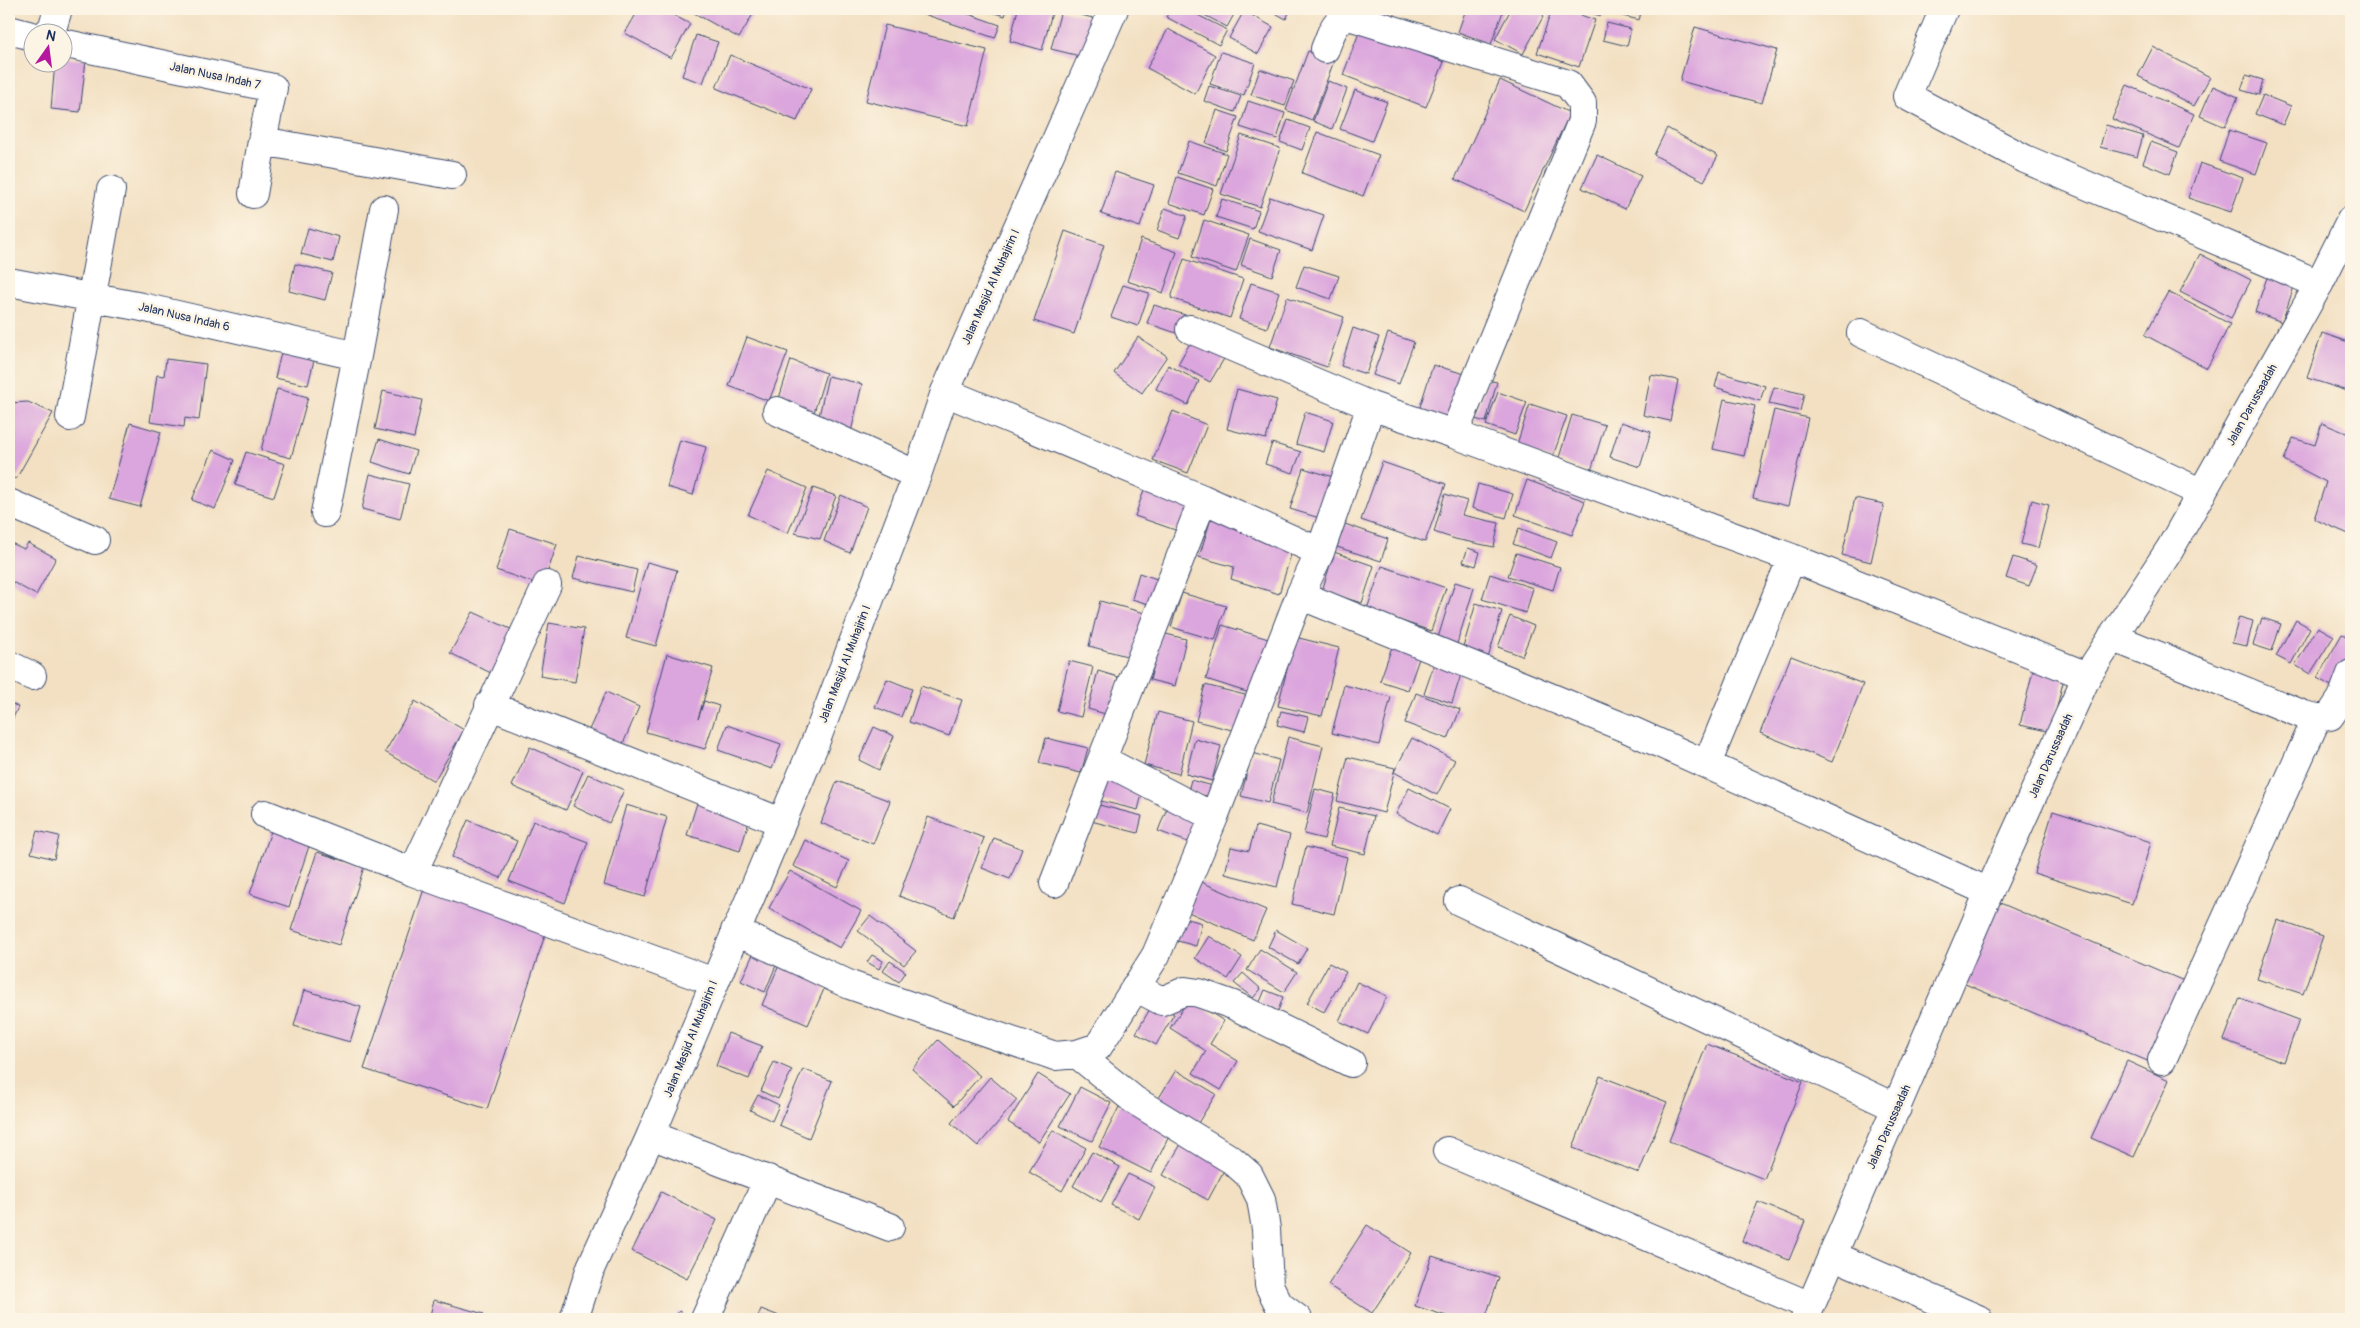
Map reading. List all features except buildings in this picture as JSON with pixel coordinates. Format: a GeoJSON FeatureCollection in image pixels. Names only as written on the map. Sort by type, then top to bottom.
{"type":"FeatureCollection","features":[{"type":"Feature","properties":{"kind":"street"},"geometry":{"type":"LineString","coordinates":[[54,22],[58,9]]}},
{"type":"Feature","properties":{"kind":"street","name":"Jalan Masjid Al Muhajirin I"},"geometry":{"type":"LineString","coordinates":[[574,1319],[591,1267],[651,1135],[735,931],[816,743],[917,475],[945,392],[1113,9]]}},
{"type":"Feature","properties":{"kind":"street"},"geometry":{"type":"LineString","coordinates":[[1944,9],[1907,96],[2025,159],[2319,284]]}},
{"type":"Feature","properties":{"kind":"street"},"geometry":{"type":"LineString","coordinates":[[1324,50],[1337,22],[1343,18],[1352,18],[1568,84],[1582,102],[1582,121],[1454,434]]}},
{"type":"Feature","properties":{"kind":"street"},"geometry":{"type":"LineString","coordinates":[[9,30],[22,33]]}},
{"type":"Feature","properties":{"kind":"street","name":"Jalan Nusa Indah 7"},"geometry":{"type":"LineString","coordinates":[[72,44],[273,88],[262,141]]}},
{"type":"Feature","properties":{"kind":"street"},"geometry":{"type":"LineString","coordinates":[[253,194],[262,141],[452,175]]}},
{"type":"Feature","properties":{"kind":"street"},"geometry":{"type":"LineString","coordinates":[[70,417],[111,190]]}},
{"type":"Feature","properties":{"kind":"street"},"geometry":{"type":"LineString","coordinates":[[325,513],[357,356],[384,209]]}},
{"type":"Feature","properties":{"kind":"street","name":"Jalan Darussaadah"},"geometry":{"type":"LineString","coordinates":[[1808,1313],[1989,892],[2087,676],[2170,549],[2319,284],[2351,220]]}},
{"type":"Feature","properties":{"kind":"street","name":"Jalan Nusa Indah 6"},"geometry":{"type":"LineString","coordinates":[[9,282],[142,307],[357,356]]}},
{"type":"Feature","properties":{"kind":"street"},"geometry":{"type":"LineString","coordinates":[[1190,329],[1371,406],[1454,434],[1792,558],[2087,676]]}},
{"type":"Feature","properties":{"kind":"street"},"geometry":{"type":"LineString","coordinates":[[1861,333],[2202,493]]}},
{"type":"Feature","properties":{"kind":"street"},"geometry":{"type":"LineString","coordinates":[[945,392],[1203,498],[1320,552]]}},
{"type":"Feature","properties":{"kind":"street"},"geometry":{"type":"LineString","coordinates":[[735,931],[850,984],[1055,1056],[1077,1054],[1098,1047],[1156,955],[1214,817],[1300,596],[1320,552],[1371,406]]}},
{"type":"Feature","properties":{"kind":"street"},"geometry":{"type":"LineString","coordinates":[[777,412],[917,475]]}},
{"type":"Feature","properties":{"kind":"street"},"geometry":{"type":"LineString","coordinates":[[1054,884],[1203,498]]}},
{"type":"Feature","properties":{"kind":"street"},"geometry":{"type":"LineString","coordinates":[[9,503],[95,540]]}},
{"type":"Feature","properties":{"kind":"street"},"geometry":{"type":"LineString","coordinates":[[1707,764],[1792,558]]}},
{"type":"Feature","properties":{"kind":"street"},"geometry":{"type":"LineString","coordinates":[[412,872],[547,585]]}},
{"type":"Feature","properties":{"kind":"street"},"geometry":{"type":"LineString","coordinates":[[1300,596],[1628,729],[1989,892]]}},
{"type":"Feature","properties":{"kind":"street"},"geometry":{"type":"LineString","coordinates":[[2112,637],[2304,715],[2333,720]]}},
{"type":"Feature","properties":{"kind":"street"},"geometry":{"type":"LineString","coordinates":[[2162,1060],[2333,720],[2351,674]]}},
{"type":"Feature","properties":{"kind":"street"},"geometry":{"type":"LineString","coordinates":[[489,706],[781,822]]}},
{"type":"Feature","properties":{"kind":"street"},"geometry":{"type":"LineString","coordinates":[[1103,760],[1214,817]]}},
{"type":"Feature","properties":{"kind":"street"},"geometry":{"type":"LineString","coordinates":[[265,814],[412,872],[714,982]]}},
{"type":"Feature","properties":{"kind":"street"},"geometry":{"type":"LineString","coordinates":[[1459,901],[1897,1108]]}},
{"type":"Feature","properties":{"kind":"street"},"geometry":{"type":"LineString","coordinates":[[1135,987],[1162,1001],[1185,992],[1199,993],[1233,1004],[1351,1063]]}},
{"type":"Feature","properties":{"kind":"street"},"geometry":{"type":"LineString","coordinates":[[1077,1054],[1134,1100],[1232,1160],[1248,1175],[1261,1199],[1266,1229],[1269,1285],[1279,1305],[1298,1319]]}},
{"type":"Feature","properties":{"kind":"street"},"geometry":{"type":"LineString","coordinates":[[651,1135],[890,1228]]}},
{"type":"Feature","properties":{"kind":"street"},"geometry":{"type":"LineString","coordinates":[[1447,1151],[1808,1313]]}},
{"type":"Feature","properties":{"kind":"street"},"geometry":{"type":"LineString","coordinates":[[705,1319],[768,1180]]}},
{"type":"Feature","properties":{"kind":"street"},"geometry":{"type":"LineString","coordinates":[[1832,1255],[1978,1319]]}}]}
